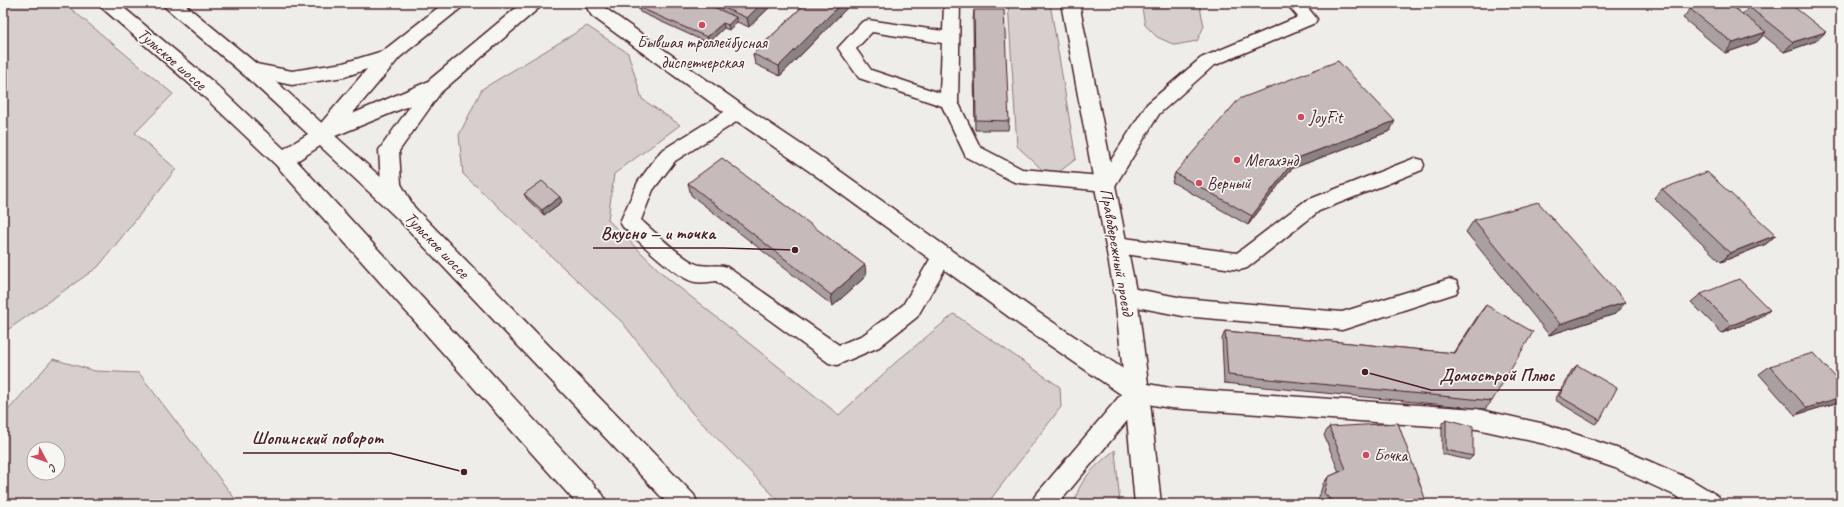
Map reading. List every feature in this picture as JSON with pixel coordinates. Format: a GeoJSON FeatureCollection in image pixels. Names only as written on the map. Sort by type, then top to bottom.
{"type":"FeatureCollection","features":[{"type":"Feature","properties":{"kind":"main road","name":"Тульское шоссе"},"geometry":{"type":"LineString","coordinates":[[107,3],[206,87],[283,160],[594,504]]}},
{"type":"Feature","properties":{"kind":"main road","name":"Тульское шоссе"},"geometry":{"type":"LineString","coordinates":[[171,3],[251,70],[407,214],[685,504]]}},
{"type":"Feature","properties":{"kind":"main road"},"geometry":{"type":"LineString","coordinates":[[322,134],[388,56],[456,3]]}},
{"type":"Feature","properties":{"kind":"main road"},"geometry":{"type":"LineString","coordinates":[[407,214],[390,184],[389,150],[434,87],[534,3]]}},
{"type":"Feature","properties":{"kind":"main road"},"geometry":{"type":"LineString","coordinates":[[593,3],[598,12],[943,255],[1028,318],[1137,392]]}},
{"type":"Feature","properties":{"kind":"main road","name":"Правобережный проезд"},"geometry":{"type":"LineString","coordinates":[[1070,3],[1106,184],[1126,296],[1148,504]]}},
{"type":"Feature","properties":{"kind":"main road"},"geometry":{"type":"LineString","coordinates":[[251,70],[292,78],[344,70],[388,56]]}},
{"type":"Feature","properties":{"kind":"main road"},"geometry":{"type":"LineString","coordinates":[[283,160],[322,134],[434,87]]}},
{"type":"Feature","properties":{"kind":"lane"},"geometry":{"type":"LineString","coordinates":[[952,3],[949,102],[973,152],[1019,176],[1106,184],[1153,109],[1207,62],[1311,11]]}},
{"type":"Feature","properties":{"kind":"lane"},"geometry":{"type":"LineString","coordinates":[[1294,3],[1311,11]]}},
{"type":"Feature","properties":{"kind":"lane"},"geometry":{"type":"LineString","coordinates":[[949,102],[865,74],[847,48],[868,26],[951,38]]}},
{"type":"Feature","properties":{"kind":"lane"},"geometry":{"type":"LineString","coordinates":[[738,112],[668,156],[646,187],[630,222],[670,257],[696,274],[720,273],[837,356],[871,341],[910,311],[943,255]]}},
{"type":"Feature","properties":{"kind":"lane"},"geometry":{"type":"LineString","coordinates":[[1117,245],[1240,262],[1312,206],[1415,165]]}},
{"type":"Feature","properties":{"kind":"lane"},"geometry":{"type":"LineString","coordinates":[[1126,296],[1183,307],[1342,321],[1449,286]]}},
{"type":"Feature","properties":{"kind":"lane"},"geometry":{"type":"LineString","coordinates":[[1043,504],[1137,392],[1170,398],[1477,419],[1545,434],[1620,459],[1682,487],[1710,504]]}},
{"type":"Feature","properties":{"kind":"shaded area"},"geometry":{"type":"Polygon","coordinates":[[[3,3],[64,3],[173,94],[135,133],[176,169],[98,267],[3,333],[3,3]]]}},
{"type":"Feature","properties":{"kind":"shaded area"},"geometry":{"type":"Polygon","coordinates":[[[1008,3],[1050,3],[1076,159],[1051,178],[1017,146],[1008,3]]]}},
{"type":"Feature","properties":{"kind":"shaded area"},"geometry":{"type":"Polygon","coordinates":[[[1141,3],[1199,3],[1204,26],[1197,41],[1175,45],[1157,37],[1145,25],[1141,3]]]}},
{"type":"Feature","properties":{"kind":"shaded area"},"geometry":{"type":"Polygon","coordinates":[[[587,26],[628,53],[642,99],[680,125],[614,174],[608,220],[665,276],[839,415],[896,362],[954,314],[1060,387],[1061,407],[987,504],[782,504],[692,413],[623,323],[463,174],[459,135],[482,89],[587,26]]]}},
{"type":"Feature","properties":{"kind":"shaded area"},"geometry":{"type":"Polygon","coordinates":[[[53,359],[95,371],[139,373],[239,504],[3,504],[3,416],[53,359]]]}},
{"type":"Feature","properties":{"kind":"shaded area"},"geometry":{"type":"Polygon","coordinates":[[[1115,450],[1120,504],[1076,504],[1076,496],[1079,488],[1089,474],[1115,450]]]}},
{"type":"Feature","properties":{"kind":"building","name":"Бывшая троллейбусная диспетчерская"},"geometry":{"type":"Polygon","coordinates":[[[642,3],[704,3],[736,17],[728,25],[723,23],[707,37],[638,7],[642,3]]]}},
{"type":"Feature","properties":{"kind":"building"},"geometry":{"type":"Polygon","coordinates":[[[713,3],[762,3],[747,18],[713,3]]]}},
{"type":"Feature","properties":{"kind":"building"},"geometry":{"type":"Polygon","coordinates":[[[806,3],[842,3],[779,66],[753,54],[806,3]]]}},
{"type":"Feature","properties":{"kind":"building"},"geometry":{"type":"Polygon","coordinates":[[[1707,3],[1728,3],[1766,32],[1733,43],[1690,9],[1707,3]]]}},
{"type":"Feature","properties":{"kind":"building"},"geometry":{"type":"Polygon","coordinates":[[[1760,3],[1789,3],[1826,32],[1793,42],[1749,7],[1760,3]]]}},
{"type":"Feature","properties":{"kind":"building"},"geometry":{"type":"Polygon","coordinates":[[[974,10],[1004,10],[1009,121],[976,120],[974,10]]]}},
{"type":"Feature","properties":{"kind":"building"},"geometry":{"type":"Polygon","coordinates":[[[1338,61],[1395,121],[1295,159],[1252,216],[1175,173],[1239,99],[1338,61]]]}},
{"type":"Feature","properties":{"kind":"building"},"geometry":{"type":"Polygon","coordinates":[[[722,158],[865,265],[831,295],[688,183],[722,158]]]}},
{"type":"Feature","properties":{"kind":"building"},"geometry":{"type":"Polygon","coordinates":[[[1707,172],[1776,235],[1730,253],[1662,189],[1707,172]]]}},
{"type":"Feature","properties":{"kind":"building"},"geometry":{"type":"Polygon","coordinates":[[[542,181],[560,197],[542,210],[524,194],[542,181]]]}},
{"type":"Feature","properties":{"kind":"building"},"geometry":{"type":"Polygon","coordinates":[[[1538,202],[1626,302],[1560,324],[1474,220],[1538,202]]]}},
{"type":"Feature","properties":{"kind":"building"},"geometry":{"type":"Polygon","coordinates":[[[1739,279],[1770,310],[1732,325],[1701,294],[1739,279]]]}},
{"type":"Feature","properties":{"kind":"building"},"geometry":{"type":"Polygon","coordinates":[[[1486,305],[1533,332],[1492,401],[1228,375],[1225,331],[1455,353],[1486,305]]]}},
{"type":"Feature","properties":{"kind":"building"},"geometry":{"type":"Polygon","coordinates":[[[1813,353],[1841,383],[1841,397],[1807,408],[1770,366],[1813,353]]]}},
{"type":"Feature","properties":{"kind":"building"},"geometry":{"type":"Polygon","coordinates":[[[1577,365],[1617,388],[1600,420],[1559,396],[1577,365]]]}},
{"type":"Feature","properties":{"kind":"building"},"geometry":{"type":"Polygon","coordinates":[[[1446,419],[1473,426],[1473,456],[1446,450],[1446,419]]]}},
{"type":"Feature","properties":{"kind":"building","name":"Бочка"},"geometry":{"type":"Polygon","coordinates":[[[1398,423],[1426,501],[1430,504],[1335,504],[1324,493],[1328,477],[1346,469],[1329,427],[1398,423]]]}},
{"type":"Feature","properties":{"kind":"building"},"geometry":{"type":"Polygon","coordinates":[[[1841,495],[1841,504],[1826,504],[1841,495]]]}},
{"type":"Feature","properties":{"kind":"place","name":"Бывшая троллейбусная диспетчерская"},"geometry":{"type":"Point","coordinates":[702,25]}},
{"type":"Feature","properties":{"kind":"place","name":"JoyFit"},"geometry":{"type":"Point","coordinates":[1301,117]}},
{"type":"Feature","properties":{"kind":"place","name":"Мегахэнд"},"geometry":{"type":"Point","coordinates":[1237,160]}},
{"type":"Feature","properties":{"kind":"place","name":"Верный"},"geometry":{"type":"Point","coordinates":[1199,183]}},
{"type":"Feature","properties":{"kind":"place","name":"Вкусно — и точка"},"geometry":{"type":"Point","coordinates":[795,250]}},
{"type":"Feature","properties":{"kind":"place","name":"Домострой Плюс"},"geometry":{"type":"Point","coordinates":[1365,372]}},
{"type":"Feature","properties":{"kind":"place","name":"Бочка"},"geometry":{"type":"Point","coordinates":[1366,455]}},
{"type":"Feature","properties":{"kind":"place","name":"Шопинский поворот"},"geometry":{"type":"Point","coordinates":[464,472]}}]}
